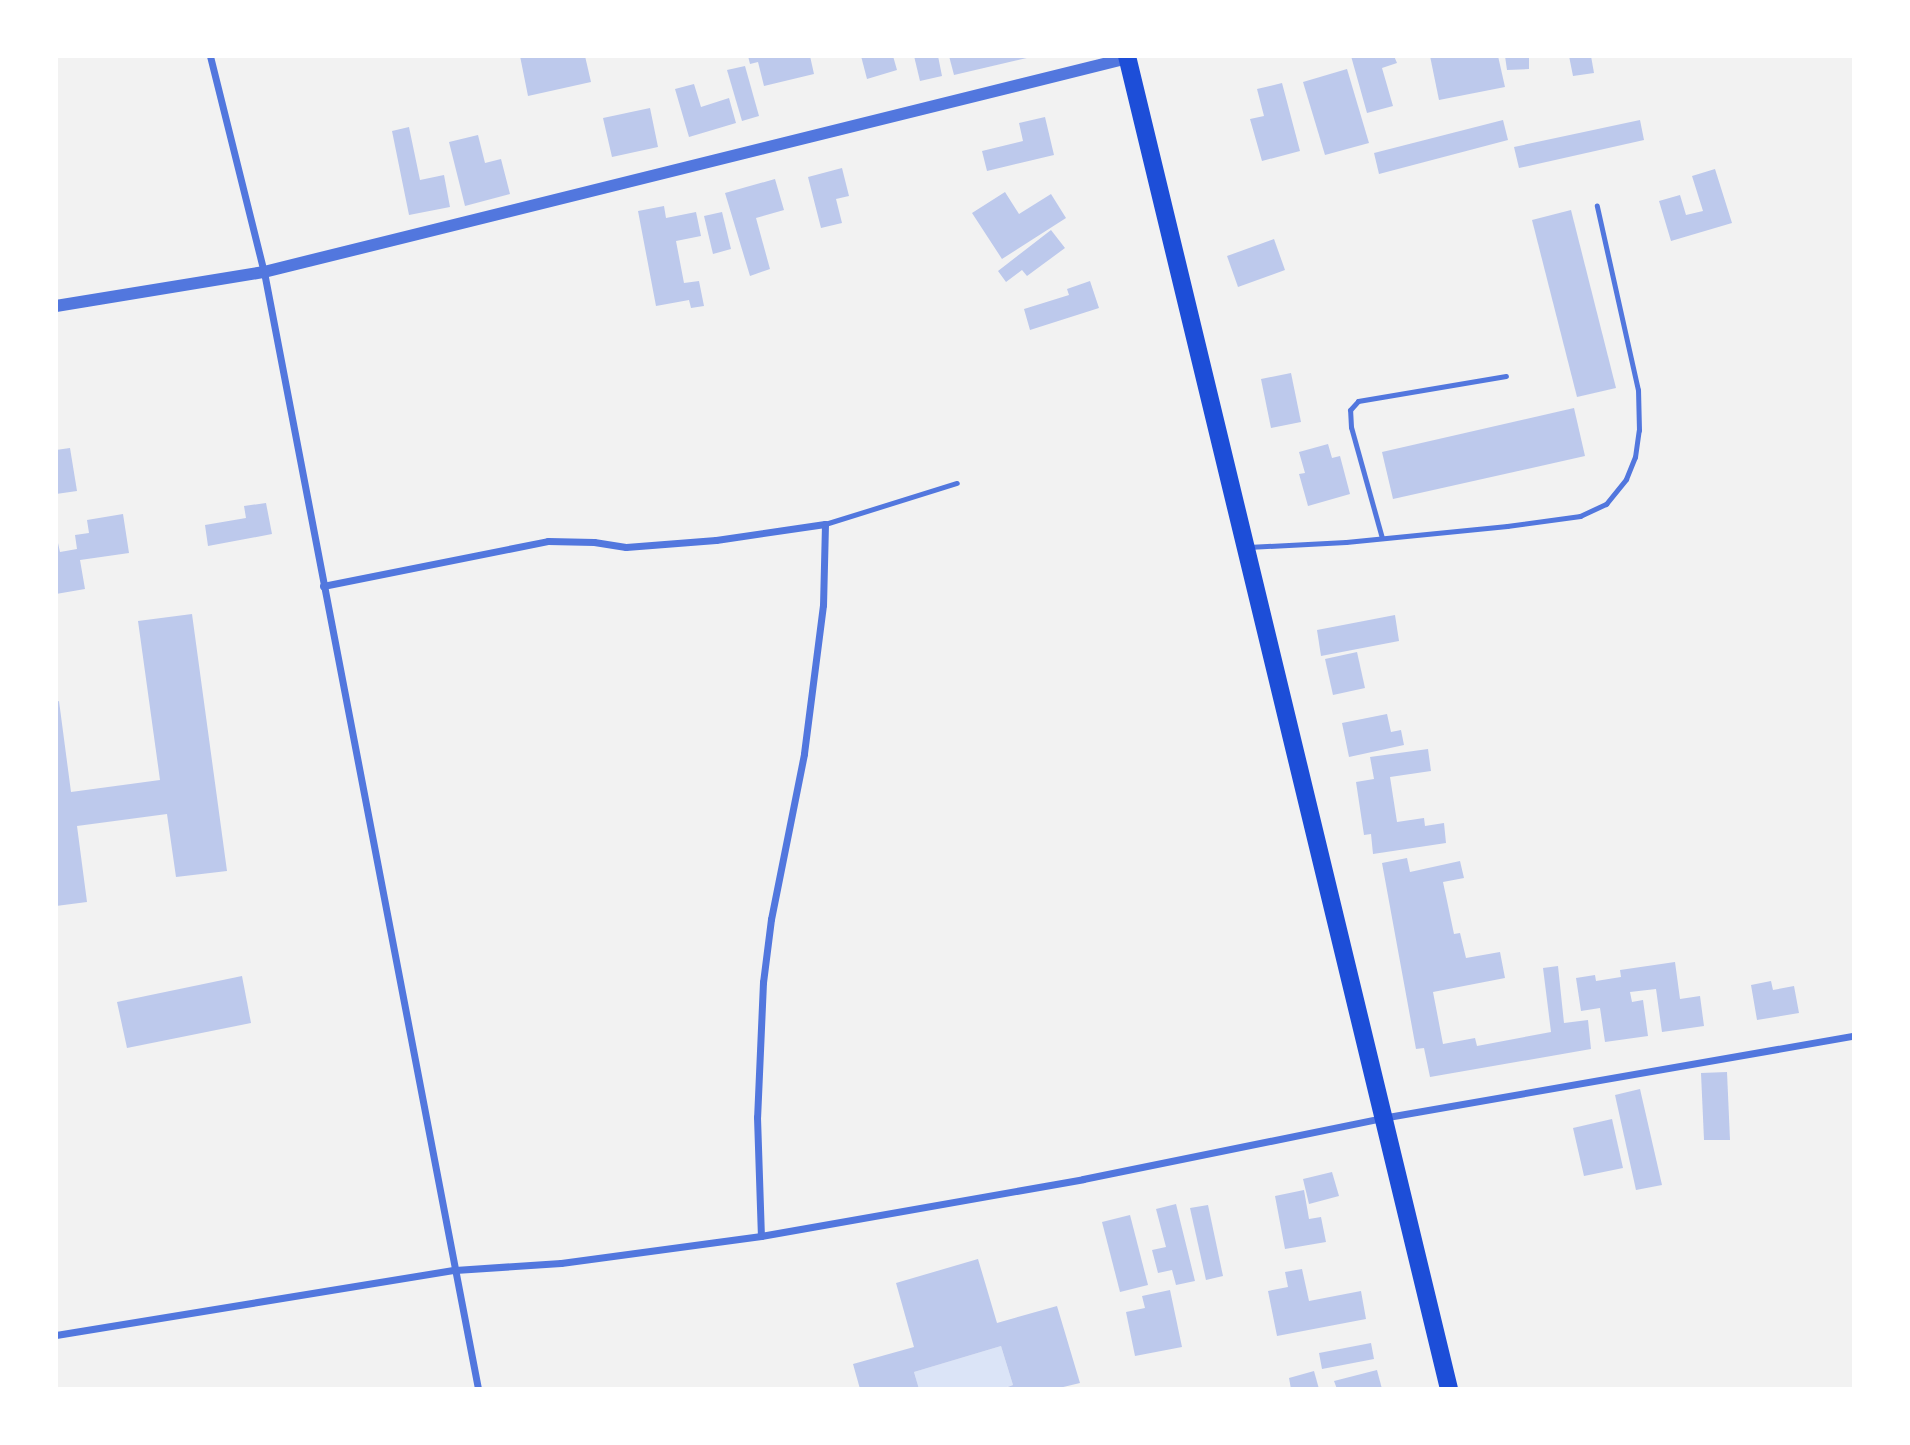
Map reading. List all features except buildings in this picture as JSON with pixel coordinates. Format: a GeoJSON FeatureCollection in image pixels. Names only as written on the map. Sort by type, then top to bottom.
{"type":"FeatureCollection","features":[{"type":"Feature","properties":{"kind":"main road"},"geometry":{"type":"LineString","coordinates":[[1131,57],[1244,548],[1449,1389]]}},
{"type":"Feature","properties":{"kind":"street"},"geometry":{"type":"LineString","coordinates":[[210,56],[264,272],[478,1389]]}},
{"type":"Feature","properties":{"kind":"street"},"geometry":{"type":"LineString","coordinates":[[56,306],[264,272],[1131,57]]}},
{"type":"Feature","properties":{"kind":"street"},"geometry":{"type":"LineString","coordinates":[[323,586],[548,541],[594,542],[626,547],[716,540],[825,524],[823,605],[804,754],[771,919],[763,982],[757,1117],[761,1236]]}},
{"type":"Feature","properties":{"kind":"street"},"geometry":{"type":"LineString","coordinates":[[56,1335],[455,1270],[561,1263],[761,1236],[1083,1180],[1382,1118],[1854,1036]]}},
{"type":"Feature","properties":{"kind":"lane"},"geometry":{"type":"LineString","coordinates":[[1244,548],[1382,538],[1580,516],[1606,503],[1626,479],[1636,457],[1639,430],[1638,390],[1597,206]]}},
{"type":"Feature","properties":{"kind":"lane"},"geometry":{"type":"LineString","coordinates":[[1382,538],[1351,427],[1350,410],[1358,401],[1506,376]]}},
{"type":"Feature","properties":{"kind":"lane"},"geometry":{"type":"LineString","coordinates":[[825,524],[957,483]]}},
{"type":"Feature","properties":{"kind":"shaded area"},"geometry":{"type":"Polygon","coordinates":[[[1001,1346],[1013,1385],[1000,1389],[919,1389],[914,1372],[1001,1346]]]}}]}
